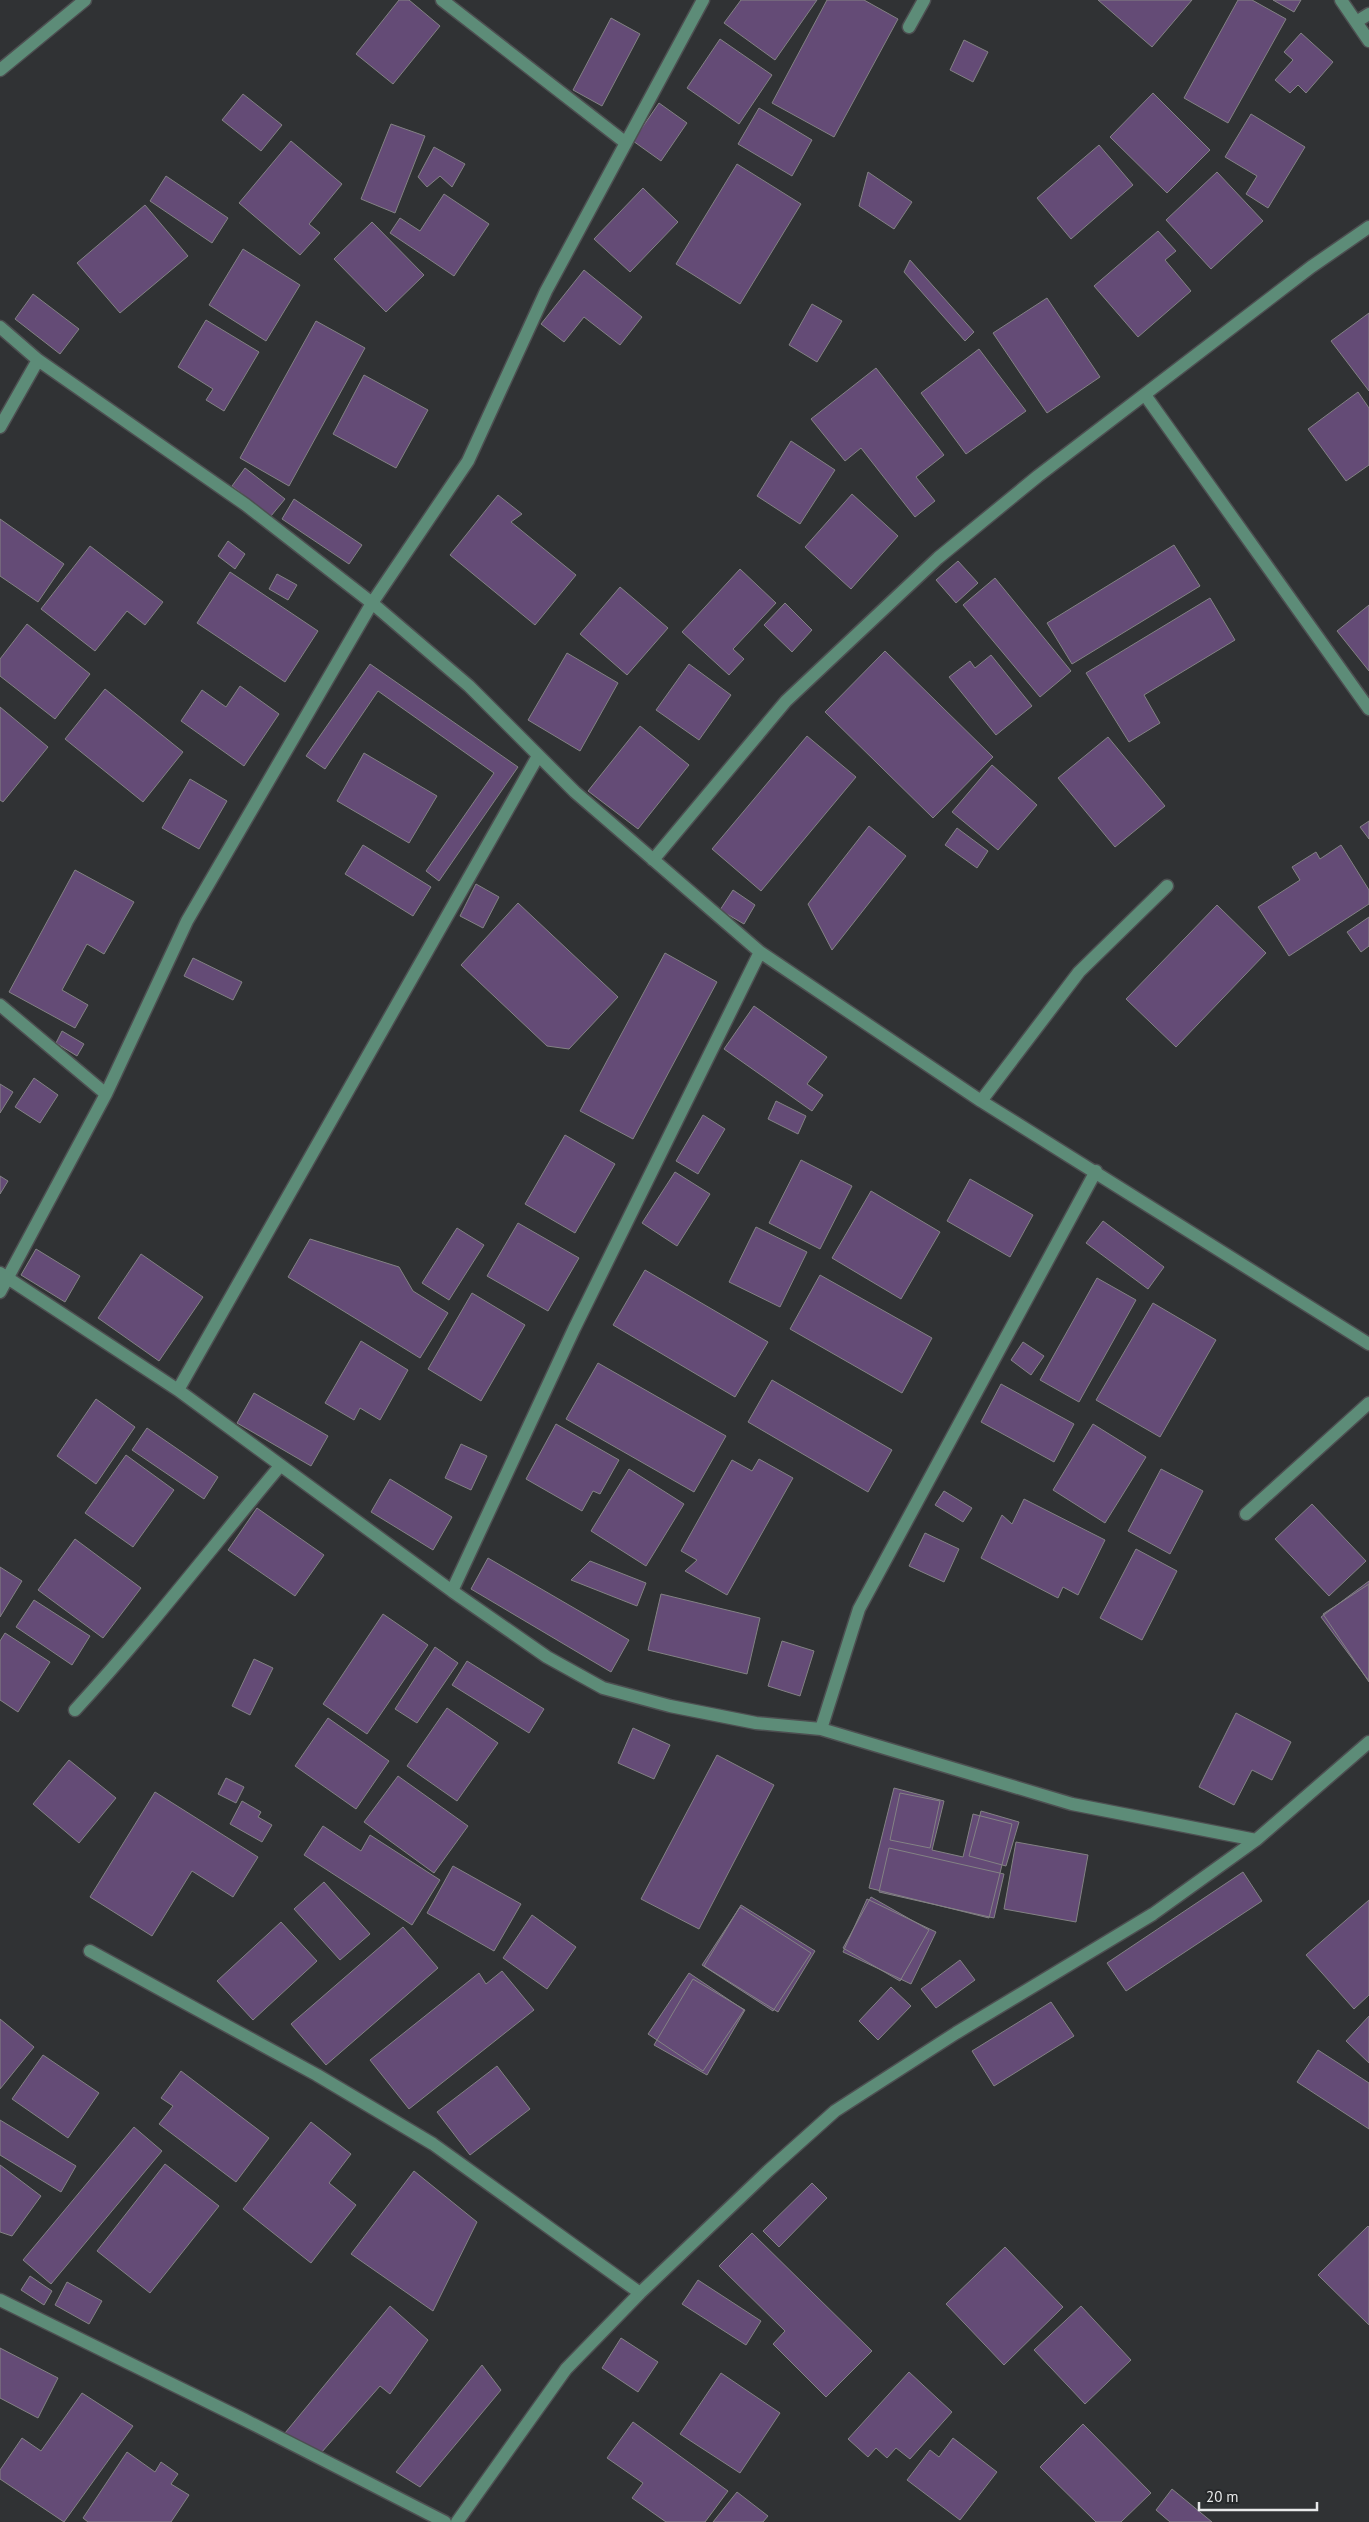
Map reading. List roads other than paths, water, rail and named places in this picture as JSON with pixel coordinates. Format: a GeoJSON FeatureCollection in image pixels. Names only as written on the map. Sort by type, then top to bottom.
{"type":"FeatureCollection","features":[{"type":"Feature","properties":{"kind":"street"},"geometry":{"type":"LineString","coordinates":[[0,70],[84,0]]}},
{"type":"Feature","properties":{"kind":"street"},"geometry":{"type":"LineString","coordinates":[[442,0],[626,143]]}},
{"type":"Feature","properties":{"kind":"street"},"geometry":{"type":"LineString","coordinates":[[0,1292],[4,1276],[106,1094],[187,921],[372,603],[468,461],[546,291],[703,0]]}},
{"type":"Feature","properties":{"kind":"street"},"geometry":{"type":"LineString","coordinates":[[909,27],[924,0]]}},
{"type":"Feature","properties":{"kind":"street"},"geometry":{"type":"LineString","coordinates":[[1341,0],[1369,41]]}},
{"type":"Feature","properties":{"kind":"street"},"geometry":{"type":"LineString","coordinates":[[1356,22],[1369,14]]}},
{"type":"Feature","properties":{"kind":"street"},"geometry":{"type":"LineString","coordinates":[[653,860],[786,701],[924,572],[1038,476],[1311,267],[1369,227]]}},
{"type":"Feature","properties":{"kind":"street"},"geometry":{"type":"LineString","coordinates":[[0,327],[38,360],[246,505],[372,603],[469,686],[575,792],[760,952],[981,1101],[1096,1171],[1369,1344]]}},
{"type":"Feature","properties":{"kind":"street"},"geometry":{"type":"LineString","coordinates":[[0,428],[38,360]]}},
{"type":"Feature","properties":{"kind":"street"},"geometry":{"type":"LineString","coordinates":[[1146,395],[1369,709]]}},
{"type":"Feature","properties":{"kind":"street"},"geometry":{"type":"LineString","coordinates":[[178,1390],[538,756]]}},
{"type":"Feature","properties":{"kind":"street"},"geometry":{"type":"LineString","coordinates":[[981,1101],[1079,972],[1167,886]]}},
{"type":"Feature","properties":{"kind":"street"},"geometry":{"type":"LineString","coordinates":[[452,1591],[574,1329],[760,952]]}},
{"type":"Feature","properties":{"kind":"street"},"geometry":{"type":"LineString","coordinates":[[0,1005],[106,1094]]}},
{"type":"Feature","properties":{"kind":"street"},"geometry":{"type":"LineString","coordinates":[[821,1729],[859,1609],[1096,1171]]}},
{"type":"Feature","properties":{"kind":"street"},"geometry":{"type":"LineString","coordinates":[[4,1276],[178,1390],[452,1591],[547,1657],[603,1688],[670,1706],[756,1723],[821,1729],[1072,1804],[1256,1840]]}},
{"type":"Feature","properties":{"kind":"street"},"geometry":{"type":"LineString","coordinates":[[1246,1514],[1369,1403]]}},
{"type":"Feature","properties":{"kind":"street"},"geometry":{"type":"LineString","coordinates":[[75,1710],[121,1660],[160,1610],[280,1466]]}},
{"type":"Feature","properties":{"kind":"street"},"geometry":{"type":"LineString","coordinates":[[457,2522],[566,2369],[640,2293],[768,2171],[835,2112],[956,2033],[1153,1914],[1256,1840],[1369,1742]]}},
{"type":"Feature","properties":{"kind":"street"},"geometry":{"type":"LineString","coordinates":[[90,1950],[317,2075],[433,2144],[640,2293]]}},
{"type":"Feature","properties":{"kind":"street"},"geometry":{"type":"LineString","coordinates":[[0,2300],[236,2416],[445,2522]]}}]}
